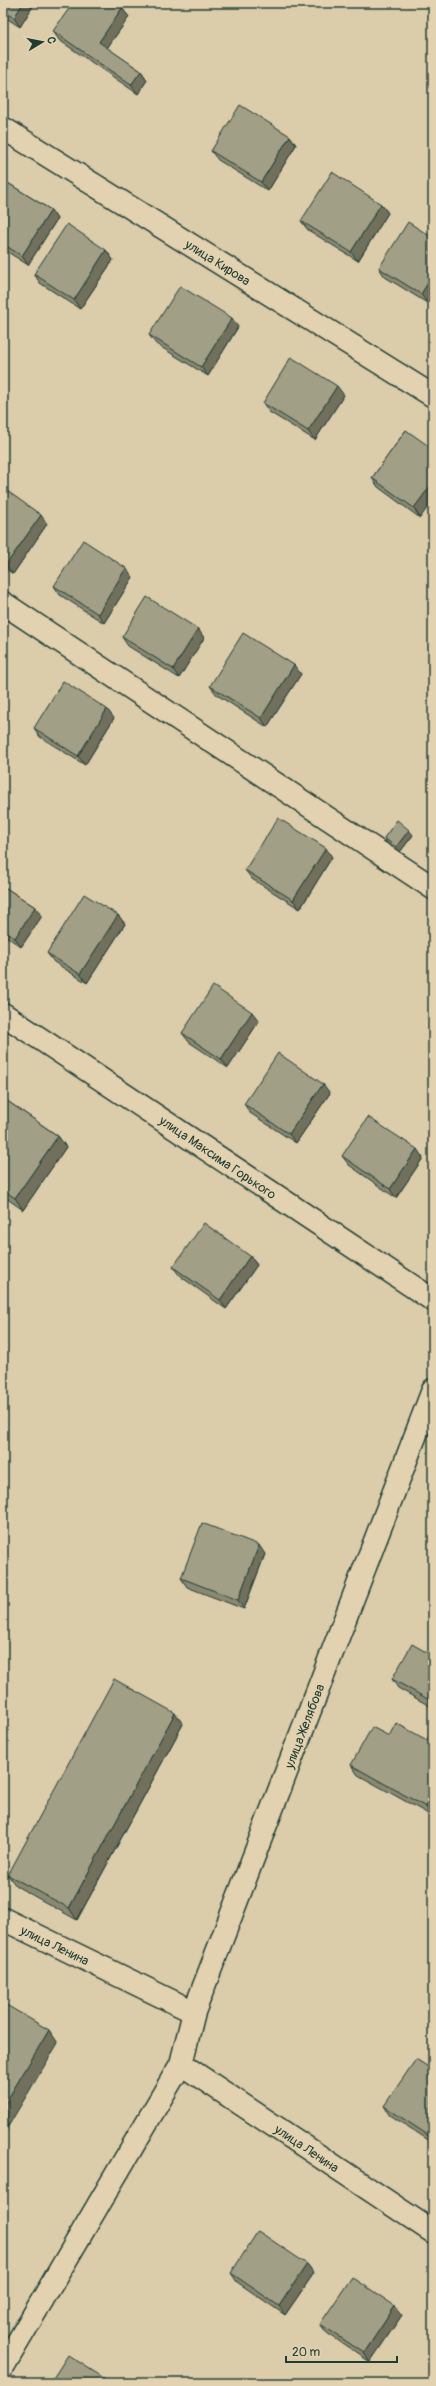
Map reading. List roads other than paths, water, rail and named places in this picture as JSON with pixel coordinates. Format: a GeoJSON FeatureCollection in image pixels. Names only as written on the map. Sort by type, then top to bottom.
{"type":"FeatureCollection","features":[{"type":"Feature","properties":{"kind":"street","name":"улица Кирова"},"geometry":{"type":"LineString","coordinates":[[3,128],[433,396]]}},
{"type":"Feature","properties":{"kind":"street"},"geometry":{"type":"LineString","coordinates":[[3,603],[433,888]]}},
{"type":"Feature","properties":{"kind":"street","name":"улица Максима Горького"},"geometry":{"type":"LineString","coordinates":[[3,1014],[433,1300]]}},
{"type":"Feature","properties":{"kind":"street","name":"улица Желябова"},"geometry":{"type":"LineString","coordinates":[[3,2367],[181,2064],[194,2012],[433,1390]]}},
{"type":"Feature","properties":{"kind":"street","name":"улица Ленина"},"geometry":{"type":"LineString","coordinates":[[3,1919],[194,2012]]}},
{"type":"Feature","properties":{"kind":"street","name":"улица Ленина"},"geometry":{"type":"LineString","coordinates":[[181,2064],[433,2232]]}}]}
